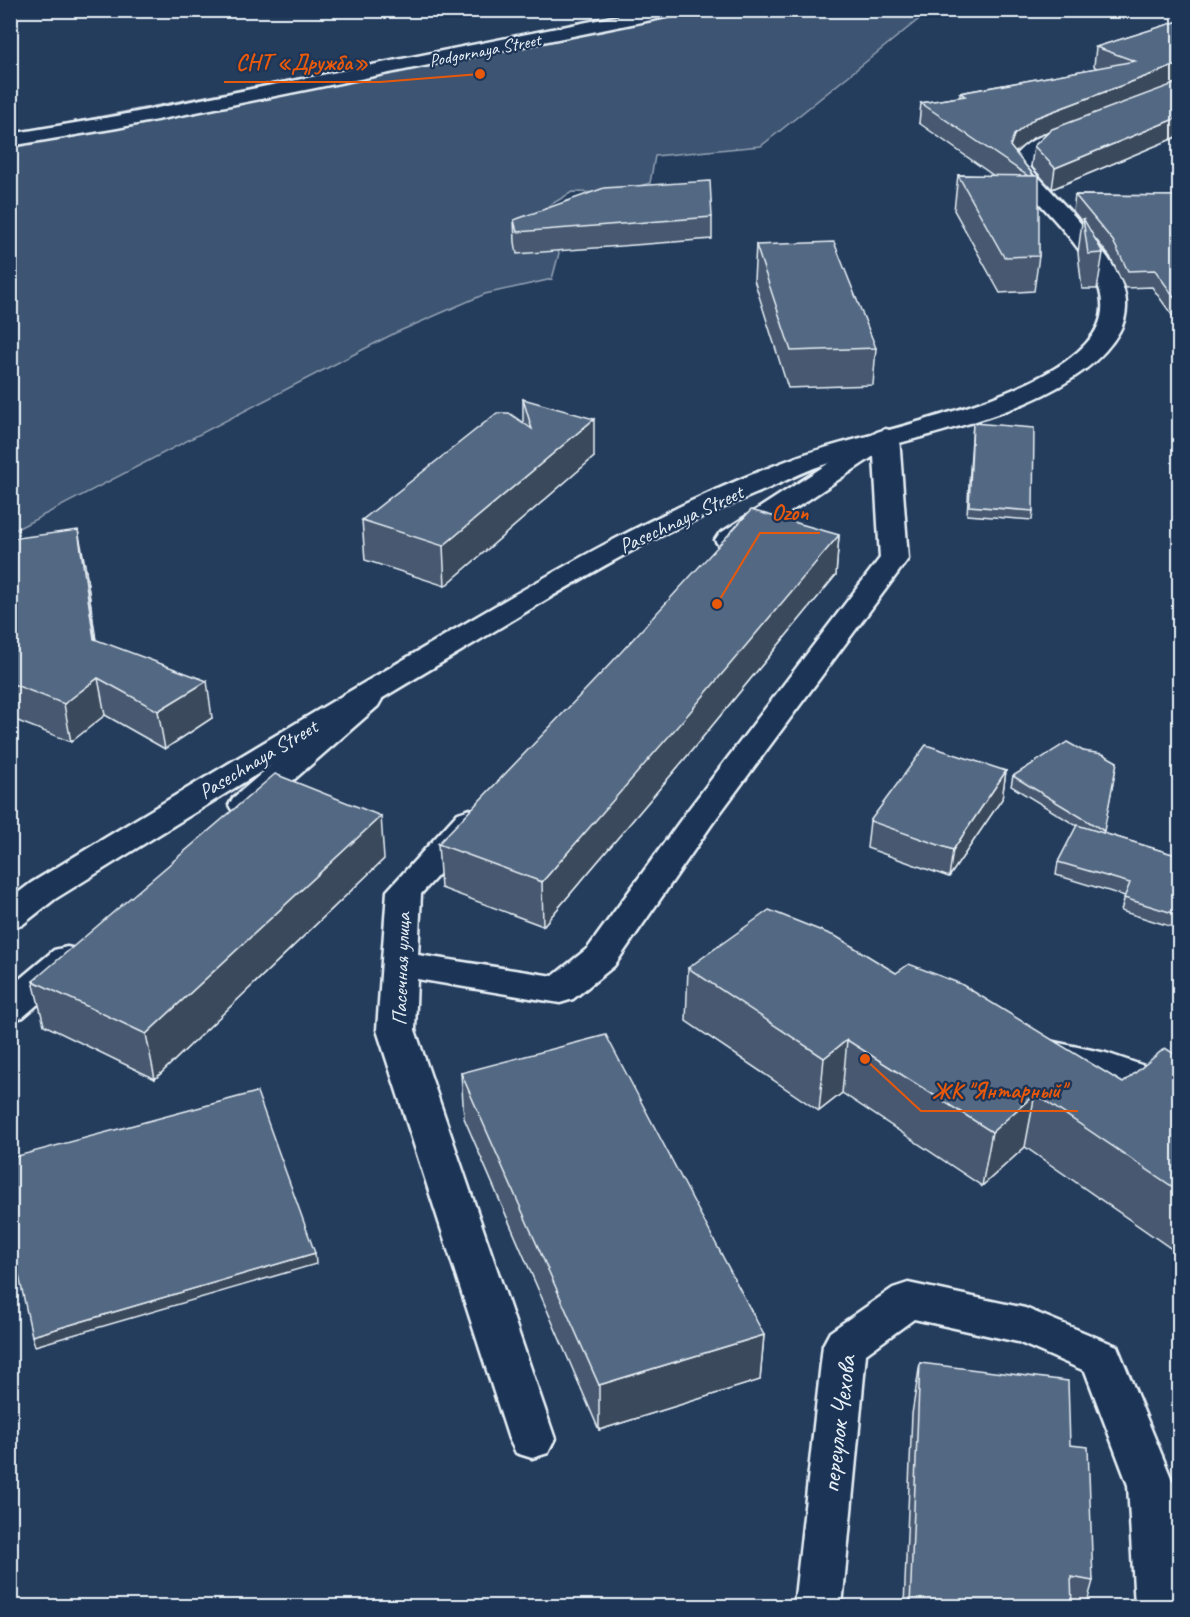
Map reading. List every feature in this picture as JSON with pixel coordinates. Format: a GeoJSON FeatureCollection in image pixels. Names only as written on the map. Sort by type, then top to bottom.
{"type":"FeatureCollection","features":[{"type":"Feature","properties":{"kind":"street","name":"Podgornaya Street"},"geometry":{"type":"LineString","coordinates":[[10,140],[232,99],[676,10]]}},
{"type":"Feature","properties":{"kind":"street","name":"Pasechnaya Street"},"geometry":{"type":"LineString","coordinates":[[10,917],[43,891],[386,682],[569,574],[658,526],[806,462],[886,437],[974,414],[1037,388],[1091,353],[1107,334],[1114,313],[1113,290],[1103,268],[1019,168],[1020,161],[1041,144],[1095,124]]}},
{"type":"Feature","properties":{"kind":"street"},"geometry":{"type":"LineString","coordinates":[[400,964],[560,990],[601,957],[708,808],[894,560],[886,437],[727,542],[711,559]]}},
{"type":"Feature","properties":{"kind":"street"},"geometry":{"type":"LineString","coordinates":[[225,822],[386,682]]}},
{"type":"Feature","properties":{"kind":"street","name":"Пасечная улица"},"geometry":{"type":"LineString","coordinates":[[493,795],[404,891],[396,1030],[532,1439]]}},
{"type":"Feature","properties":{"kind":"street"},"geometry":{"type":"LineString","coordinates":[[10,1008],[91,938]]}},
{"type":"Feature","properties":{"kind":"street"},"geometry":{"type":"LineString","coordinates":[[1020,1046],[1072,1061],[1106,1067],[1179,1093]]}},
{"type":"Feature","properties":{"kind":"street","name":"переулок Чехова"},"geometry":{"type":"LineString","coordinates":[[818,1606],[846,1346],[909,1300],[1025,1326],[1102,1359],[1151,1485],[1159,1606]]}},
{"type":"Feature","properties":{"kind":"shaded area"},"geometry":{"type":"Polygon","coordinates":[[[643,11],[929,11],[761,146],[655,156],[650,183],[616,193],[572,192],[540,211],[559,253],[552,279],[485,294],[395,333],[11,532],[10,134],[643,11]]]}},
{"type":"Feature","properties":{"kind":"building"},"geometry":{"type":"Polygon","coordinates":[[[1179,21],[1179,64],[1035,118],[1014,135],[1010,146],[1034,176],[1028,176],[921,103],[965,96],[960,93],[1135,61],[1096,47],[1179,21]]]}},
{"type":"Feature","properties":{"kind":"building"},"geometry":{"type":"Polygon","coordinates":[[[1179,82],[1179,117],[1055,168],[1034,146],[1052,129],[1179,82]]]}},
{"type":"Feature","properties":{"kind":"building"},"geometry":{"type":"Polygon","coordinates":[[[958,175],[1039,176],[1039,256],[1004,257],[958,175]]]}},
{"type":"Feature","properties":{"kind":"building"},"geometry":{"type":"Polygon","coordinates":[[[710,181],[712,217],[517,232],[514,220],[604,188],[710,181]]]}},
{"type":"Feature","properties":{"kind":"building"},"geometry":{"type":"Polygon","coordinates":[[[1075,195],[1179,196],[1179,304],[1155,270],[1128,271],[1113,241],[1075,195]]]}},
{"type":"Feature","properties":{"kind":"building"},"geometry":{"type":"Polygon","coordinates":[[[1083,218],[1103,253],[1088,254],[1083,218]]]}},
{"type":"Feature","properties":{"kind":"building"},"geometry":{"type":"Polygon","coordinates":[[[834,242],[876,348],[791,351],[756,245],[834,242]]]}},
{"type":"Feature","properties":{"kind":"building"},"geometry":{"type":"Polygon","coordinates":[[[523,399],[594,419],[443,546],[362,520],[497,413],[509,413],[532,429],[523,399]]]}},
{"type":"Feature","properties":{"kind":"building"},"geometry":{"type":"Polygon","coordinates":[[[973,423],[1034,428],[1033,511],[969,506],[973,423]]]}},
{"type":"Feature","properties":{"kind":"building"},"geometry":{"type":"Polygon","coordinates":[[[751,510],[839,535],[690,712],[542,882],[438,844],[612,662],[751,510]]]}},
{"type":"Feature","properties":{"kind":"building"},"geometry":{"type":"Polygon","coordinates":[[[78,530],[94,639],[207,681],[158,711],[98,678],[64,704],[10,683],[10,539],[78,530]]]}},
{"type":"Feature","properties":{"kind":"building"},"geometry":{"type":"Polygon","coordinates":[[[1067,742],[1083,751],[1103,754],[1117,762],[1104,831],[1013,776],[1067,742]]]}},
{"type":"Feature","properties":{"kind":"building"},"geometry":{"type":"Polygon","coordinates":[[[926,745],[1006,771],[953,850],[870,821],[926,745]]]}},
{"type":"Feature","properties":{"kind":"building"},"geometry":{"type":"Polygon","coordinates":[[[275,774],[381,816],[146,1034],[33,981],[275,774]]]}},
{"type":"Feature","properties":{"kind":"building"},"geometry":{"type":"Polygon","coordinates":[[[1077,825],[1179,856],[1179,915],[1124,898],[1130,883],[1058,862],[1077,825]]]}},
{"type":"Feature","properties":{"kind":"building"},"geometry":{"type":"Polygon","coordinates":[[[769,910],[837,937],[896,973],[909,964],[961,984],[1123,1083],[1165,1048],[1179,1057],[1179,1191],[1035,1094],[992,1132],[847,1040],[824,1058],[688,968],[769,910]]]}},
{"type":"Feature","properties":{"kind":"building"},"geometry":{"type":"Polygon","coordinates":[[[606,1035],[764,1335],[599,1385],[461,1073],[606,1035]]]}},
{"type":"Feature","properties":{"kind":"building"},"geometry":{"type":"Polygon","coordinates":[[[257,1092],[315,1253],[32,1336],[10,1234],[10,1158],[257,1092]]]}},
{"type":"Feature","properties":{"kind":"building"},"geometry":{"type":"Polygon","coordinates":[[[920,1363],[1068,1381],[1070,1445],[1088,1447],[1093,1581],[1071,1577],[1072,1606],[910,1606],[920,1363]]]}},
{"type":"Feature","properties":{"kind":"place","name":"СНТ «Дружба»"},"geometry":{"type":"Point","coordinates":[480,74]}},
{"type":"Feature","properties":{"kind":"place","name":"Ozon"},"geometry":{"type":"Point","coordinates":[717,604]}},
{"type":"Feature","properties":{"kind":"place","name":"ЖК \"Янтарный\""},"geometry":{"type":"Point","coordinates":[865,1059]}}]}
